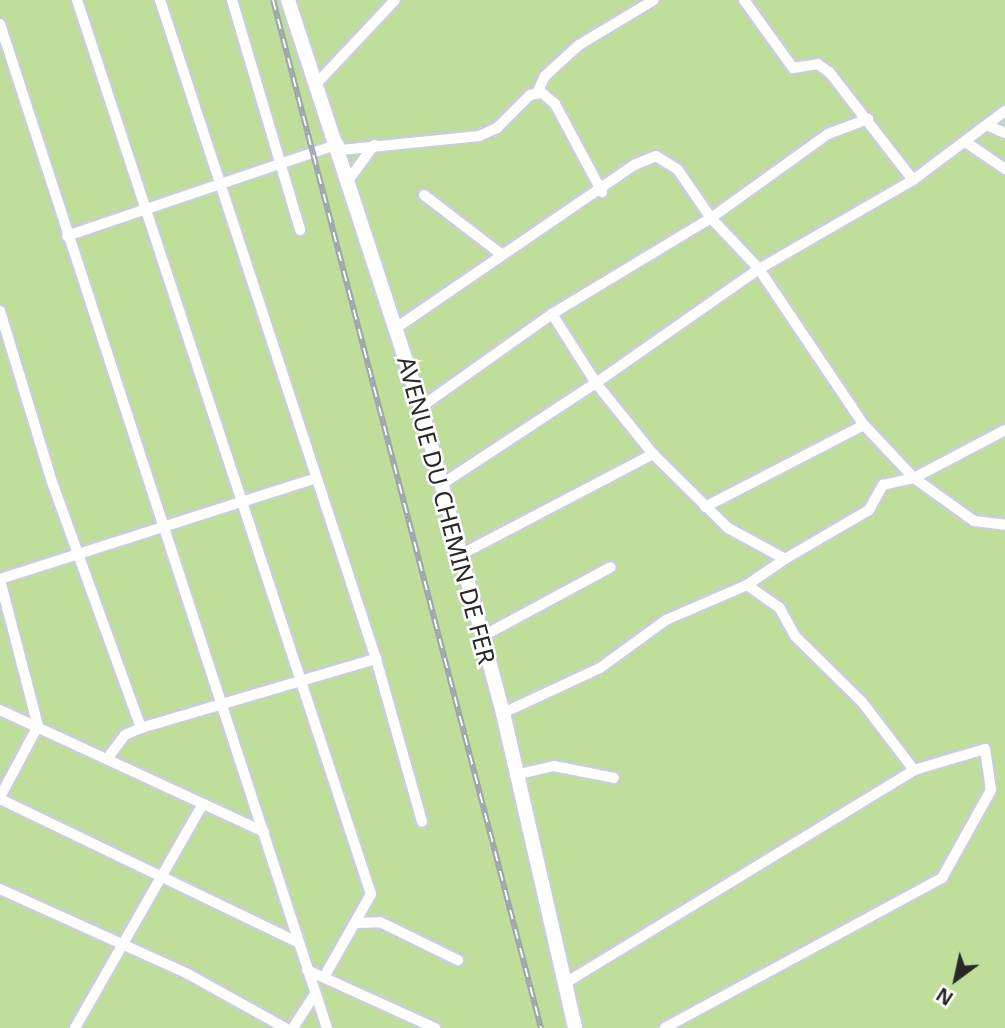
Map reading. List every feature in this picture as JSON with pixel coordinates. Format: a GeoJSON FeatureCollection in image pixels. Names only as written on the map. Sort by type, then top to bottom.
{"type":"FeatureCollection","features":[{"type":"Feature","properties":{"kind":"street"},"geometry":{"type":"LineString","coordinates":[[77,0],[371,894],[324,978]]}},
{"type":"Feature","properties":{"kind":"street"},"geometry":{"type":"LineString","coordinates":[[160,0],[314,479],[376,659],[422,822]]}},
{"type":"Feature","properties":{"kind":"street"},"geometry":{"type":"LineString","coordinates":[[232,0],[300,230]]}},
{"type":"Feature","properties":{"kind":"street","name":"AVENUE DU CHEMIN DE FER"},"geometry":{"type":"LineString","coordinates":[[288,0],[340,147],[421,407],[503,713],[515,775],[575,1028]]}},
{"type":"Feature","properties":{"kind":"street"},"geometry":{"type":"LineString","coordinates":[[318,82],[395,0]]}},
{"type":"Feature","properties":{"kind":"street"},"geometry":{"type":"LineString","coordinates":[[67,236],[281,162],[340,147],[479,136],[537,93],[545,76],[579,46],[654,0]]}},
{"type":"Feature","properties":{"kind":"street"},"geometry":{"type":"LineString","coordinates":[[744,0],[793,68],[825,68],[867,118],[913,180]]}},
{"type":"Feature","properties":{"kind":"street"},"geometry":{"type":"LineString","coordinates":[[0,24],[67,236],[264,832],[295,941],[327,1028]]}},
{"type":"Feature","properties":{"kind":"street"},"geometry":{"type":"LineString","coordinates":[[537,93],[551,97],[602,192]]}},
{"type":"Feature","properties":{"kind":"street"},"geometry":{"type":"LineString","coordinates":[[442,484],[596,383],[759,269],[913,180],[967,143],[1005,111]]}},
{"type":"Feature","properties":{"kind":"street"},"geometry":{"type":"LineString","coordinates":[[421,407],[552,314],[711,218],[828,134],[867,118]]}},
{"type":"Feature","properties":{"kind":"street"},"geometry":{"type":"LineString","coordinates":[[989,126],[1005,133]]}},
{"type":"Feature","properties":{"kind":"street"},"geometry":{"type":"LineString","coordinates":[[967,143],[1005,169]]}},
{"type":"Feature","properties":{"kind":"street"},"geometry":{"type":"LineString","coordinates":[[349,178],[374,145]]}},
{"type":"Feature","properties":{"kind":"street"},"geometry":{"type":"LineString","coordinates":[[396,328],[500,254],[602,192],[634,164],[656,156],[678,170],[711,218],[759,269],[864,425],[914,478],[974,522],[1005,525]]}},
{"type":"Feature","properties":{"kind":"street"},"geometry":{"type":"LineString","coordinates":[[424,195],[500,254]]}},
{"type":"Feature","properties":{"kind":"street"},"geometry":{"type":"LineString","coordinates":[[0,311],[141,728]]}},
{"type":"Feature","properties":{"kind":"street"},"geometry":{"type":"LineString","coordinates":[[552,314],[596,383],[653,454],[737,534],[785,559]]}},
{"type":"Feature","properties":{"kind":"street"},"geometry":{"type":"LineString","coordinates":[[705,506],[864,425]]}},
{"type":"Feature","properties":{"kind":"street"},"geometry":{"type":"LineString","coordinates":[[503,713],[600,668],[666,620],[747,585],[785,559],[869,510],[883,485],[914,478],[1005,430]]}},
{"type":"Feature","properties":{"kind":"street"},"geometry":{"type":"LineString","coordinates":[[462,554],[653,454]]}},
{"type":"Feature","properties":{"kind":"street"},"geometry":{"type":"LineString","coordinates":[[295,941],[0,798],[38,726],[0,579],[81,557],[314,479]]}},
{"type":"Feature","properties":{"kind":"street"},"geometry":{"type":"LineString","coordinates":[[483,636],[611,567]]}},
{"type":"Feature","properties":{"kind":"street"},"geometry":{"type":"LineString","coordinates":[[747,585],[779,607],[795,636],[862,702],[914,770]]}},
{"type":"Feature","properties":{"kind":"street"},"geometry":{"type":"LineString","coordinates":[[107,759],[125,735],[141,728],[376,659]]}},
{"type":"Feature","properties":{"kind":"street"},"geometry":{"type":"LineString","coordinates":[[0,710],[264,832]]}},
{"type":"Feature","properties":{"kind":"street"},"geometry":{"type":"LineString","coordinates":[[564,984],[914,770],[974,747],[989,757],[991,790],[946,874],[910,900],[794,954],[665,1028]]}},
{"type":"Feature","properties":{"kind":"street"},"geometry":{"type":"LineString","coordinates":[[515,775],[554,766],[614,778]]}},
{"type":"Feature","properties":{"kind":"street"},"geometry":{"type":"LineString","coordinates":[[75,1028],[164,877],[203,804]]}},
{"type":"Feature","properties":{"kind":"street"},"geometry":{"type":"LineString","coordinates":[[0,889],[124,946],[285,1028]]}},
{"type":"Feature","properties":{"kind":"street"},"geometry":{"type":"LineString","coordinates":[[356,923],[380,922],[457,960]]}},
{"type":"Feature","properties":{"kind":"street"},"geometry":{"type":"LineString","coordinates":[[307,970],[435,1028]]}},
{"type":"Feature","properties":{"kind":"street"},"geometry":{"type":"LineString","coordinates":[[293,1028],[315,994]]}},
{"type":"Feature","properties":{"kind":"green space"},"geometry":{"type":"Polygon","coordinates":[[[0,0],[1005,0],[1005,1028],[0,1028],[0,0]]]}},
{"type":"Feature","properties":{"kind":"railway"},"geometry":{"type":"LineString","coordinates":[[273,0],[541,1028]]}}]}
